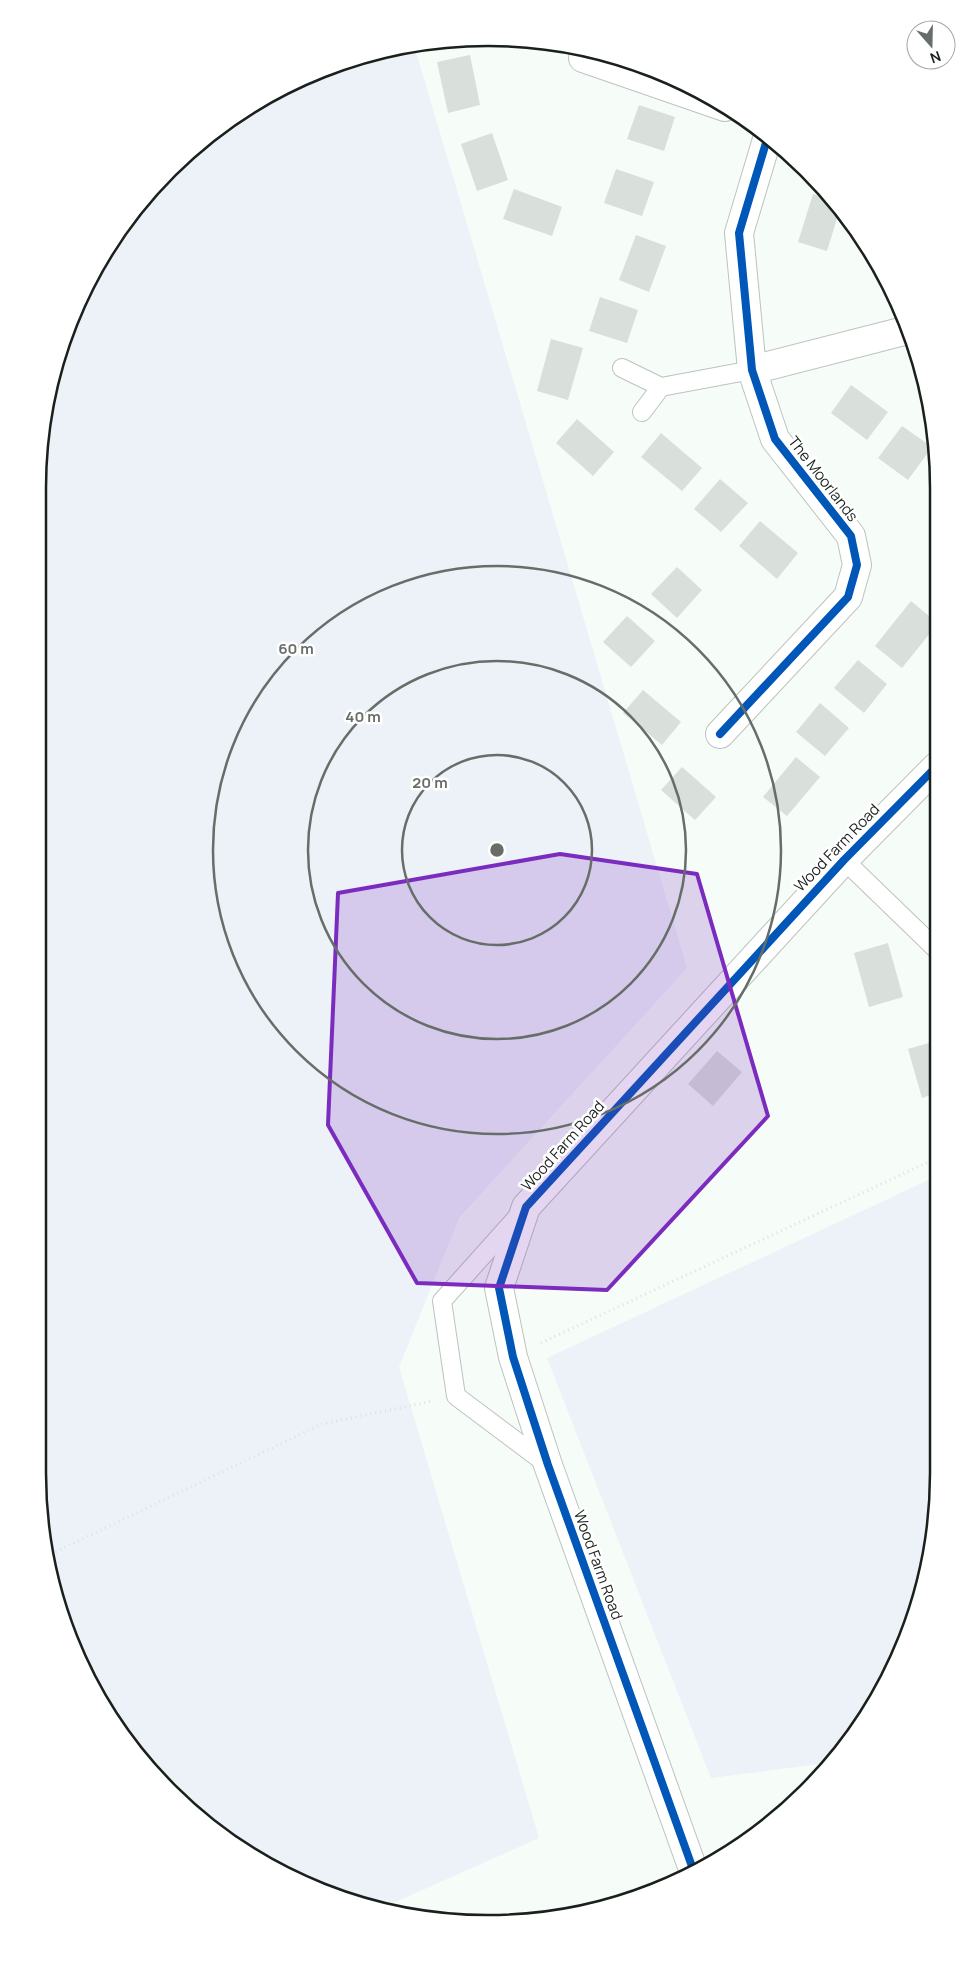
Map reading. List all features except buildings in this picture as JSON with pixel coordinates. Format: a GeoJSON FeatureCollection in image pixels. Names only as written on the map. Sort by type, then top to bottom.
{"type":"FeatureCollection","features":[{"type":"Feature","properties":{"kind":"street"},"geometry":{"type":"LineString","coordinates":[[583,58],[686,94]]}},
{"type":"Feature","properties":{"kind":"street","name":"The Moorlands"},"geometry":{"type":"LineString","coordinates":[[720,734],[848,598],[858,565],[850,536],[775,439],[752,370],[739,233],[765,145]]}},
{"type":"Feature","properties":{"kind":"street"},"geometry":{"type":"LineString","coordinates":[[752,370],[901,332]]}},
{"type":"Feature","properties":{"kind":"street","name":"Wood Farm Road"},"geometry":{"type":"LineString","coordinates":[[691,1865],[548,1465],[513,1357],[499,1288],[526,1207],[844,860],[930,773]]}},
{"type":"Feature","properties":{"kind":"lane"},"geometry":{"type":"LineString","coordinates":[[622,368],[661,387],[752,370]]}},
{"type":"Feature","properties":{"kind":"lane"},"geometry":{"type":"LineString","coordinates":[[642,412],[661,387]]}},
{"type":"Feature","properties":{"kind":"lane"},"geometry":{"type":"LineString","coordinates":[[844,860],[930,944]]}},
{"type":"Feature","properties":{"kind":"lane"},"geometry":{"type":"LineString","coordinates":[[526,1207],[442,1302],[456,1396],[548,1465]]}},
{"type":"Feature","properties":{"kind":"path"},"geometry":{"type":"LineString","coordinates":[[513,1357],[930,1161]]}},
{"type":"Feature","properties":{"kind":"path"},"geometry":{"type":"LineString","coordinates":[[54,1553],[322,1424],[456,1396]]}},
{"type":"Feature","properties":{"kind":"highlighted area"},"geometry":{"type":"Polygon","coordinates":[[[560,854],[697,874],[768,1116],[607,1290],[417,1283],[328,1125],[338,893],[560,854]]]}},
{"type":"Feature","properties":{"kind":"shaded area"},"geometry":{"type":"Polygon","coordinates":[[[416,52],[687,968],[459,1218],[399,1367],[539,1838],[392,1904],[374,1900],[319,1881],[267,1856],[243,1840],[197,1805],[156,1764],[138,1742],[105,1694],[80,1642],[61,1587],[50,1531],[47,1502],[46,488],[50,430],[61,374],[80,319],[105,267],[138,219],[156,197],[197,156],[219,138],[267,105],[293,92],[319,80],[374,61],[416,52]]]}},
{"type":"Feature","properties":{"kind":"shaded area"},"geometry":{"type":"Polygon","coordinates":[[[930,1179],[930,1473],[926,1531],[921,1559],[906,1615],[884,1668],[871,1694],[838,1742],[820,1764],[711,1778],[547,1358],[930,1179]]]}},
{"type":"Feature","properties":{"kind":"cycle path"},"geometry":{"type":"LineString","coordinates":[[720,734],[848,597],[857,565],[851,536],[775,439],[752,370],[739,233],[765,145]]}},
{"type":"Feature","properties":{"kind":"cycle path"},"geometry":{"type":"LineString","coordinates":[[691,1865],[548,1465],[513,1357],[499,1288],[526,1207],[844,860],[930,773]]}}]}
